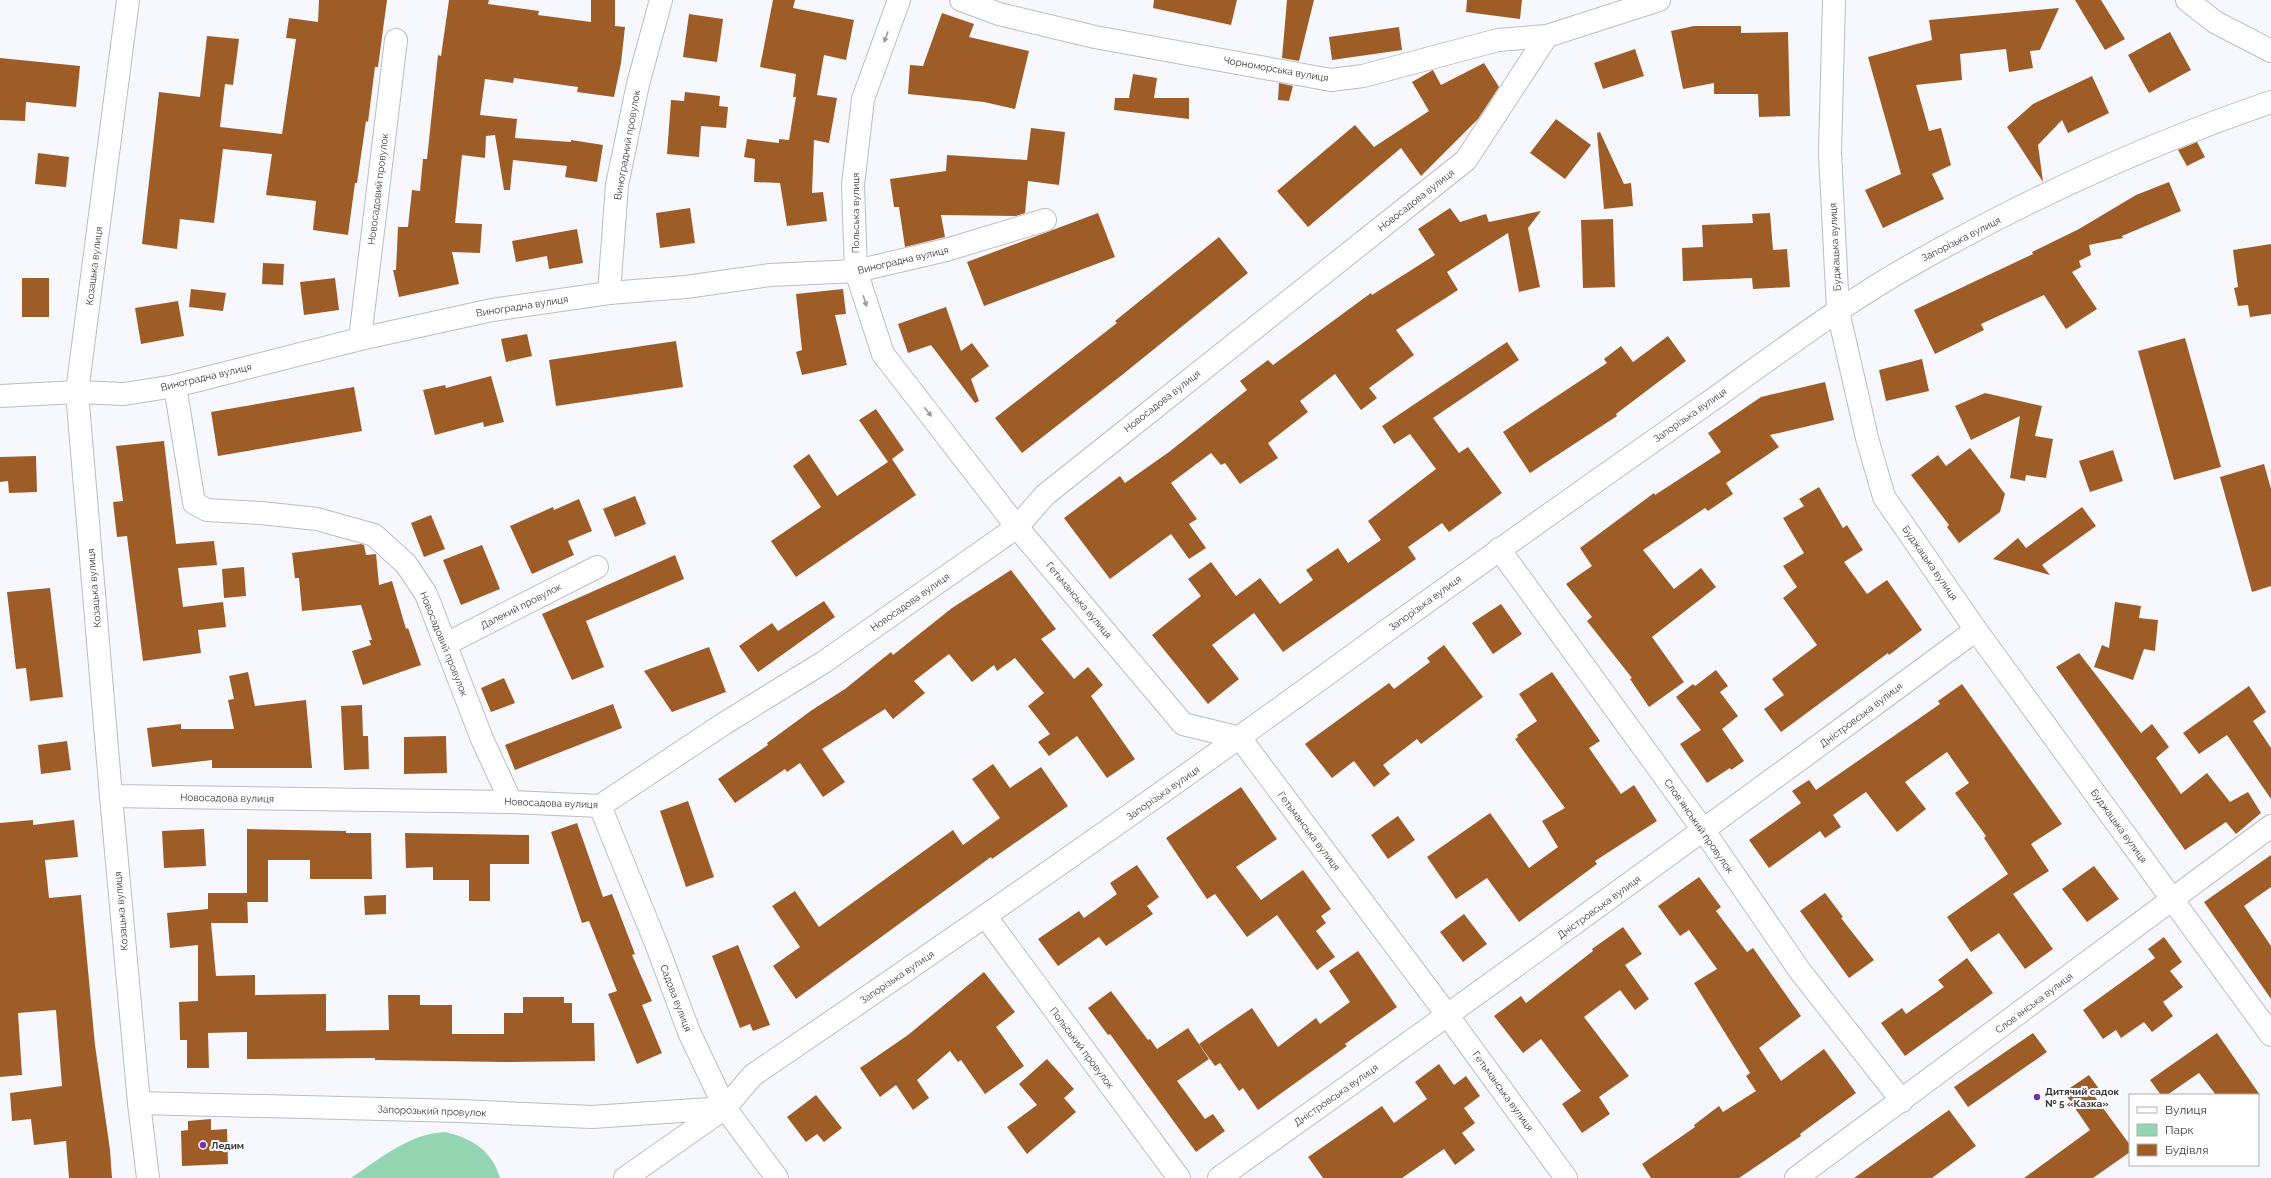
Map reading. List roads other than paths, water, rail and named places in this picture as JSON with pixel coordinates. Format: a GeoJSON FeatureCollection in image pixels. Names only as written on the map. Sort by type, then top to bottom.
{"type":"FeatureCollection","features":[{"type":"Feature","properties":{"kind":"street","name":"Козацька вулиця"},"geometry":{"type":"LineString","coordinates":[[128,0],[77,392],[111,796],[139,1103],[148,1178]]}},
{"type":"Feature","properties":{"kind":"street","name":"Виноградний провулок"},"geometry":{"type":"LineString","coordinates":[[609,293],[617,185],[638,84],[661,0]]}},
{"type":"Feature","properties":{"kind":"street","name":"Польська вулиця"},"geometry":{"type":"LineString","coordinates":[[899,0],[864,99],[853,185],[856,271],[883,354],[1017,527]]}},
{"type":"Feature","properties":{"kind":"street","name":"Чорноморська вулиця"},"geometry":{"type":"LineString","coordinates":[[961,0],[999,14],[1095,37],[1331,80],[1363,76],[1498,40],[1547,36],[1659,0]]}},
{"type":"Feature","properties":{"kind":"street","name":"Буджацька вулиця"},"geometry":{"type":"LineString","coordinates":[[1834,0],[1830,153],[1838,311],[1867,438],[1884,497],[1976,630],[2271,1035]]}},
{"type":"Feature","properties":{"kind":"street"},"geometry":{"type":"LineString","coordinates":[[2187,0],[2215,22],[2271,51]]}},
{"type":"Feature","properties":{"kind":"street"},"geometry":{"type":"LineString","coordinates":[[2215,22],[2216,0]]}},
{"type":"Feature","properties":{"kind":"street","name":"Новосадова вулиця"},"geometry":{"type":"LineString","coordinates":[[111,796],[511,802],[600,806],[725,722],[824,662],[1017,527],[1045,495],[1466,160],[1547,36]]}},
{"type":"Feature","properties":{"kind":"street","name":"Новосадовий провулок"},"geometry":{"type":"LineString","coordinates":[[360,339],[396,40]]}},
{"type":"Feature","properties":{"kind":"street","name":"Запорізька вулиця"},"geometry":{"type":"LineString","coordinates":[[625,1178],[725,1108],[753,1075],[986,917],[1240,738],[1499,549],[1838,311],[1914,264],[2077,179],[2204,125],[2271,102]]}},
{"type":"Feature","properties":{"kind":"street","name":"Виноградна вулиця"},"geometry":{"type":"LineString","coordinates":[[0,396],[77,392],[124,394],[175,386],[360,339],[492,310],[609,293],[686,287],[770,275],[856,271],[946,250],[1045,220]]}},
{"type":"Feature","properties":{"kind":"street","name":"Новосадовий провулок"},"geometry":{"type":"LineString","coordinates":[[175,386],[194,503],[207,510],[317,518],[374,535],[406,564],[422,588],[446,644],[482,739],[511,802]]}},
{"type":"Feature","properties":{"kind":"street","name":"Гетьманська вулиця"},"geometry":{"type":"LineString","coordinates":[[1017,527],[1183,724],[1240,738],[1448,1016],[1566,1178]]}},
{"type":"Feature","properties":{"kind":"street","name":"Словʼянський провулок"},"geometry":{"type":"LineString","coordinates":[[1499,549],[1704,831],[1800,970],[1902,1101]]}},
{"type":"Feature","properties":{"kind":"street","name":"Далекий провулок"},"geometry":{"type":"LineString","coordinates":[[446,644],[597,567]]}},
{"type":"Feature","properties":{"kind":"street","name":"Дністровська вулиця"},"geometry":{"type":"LineString","coordinates":[[1219,1178],[1448,1016],[1704,831],[1976,630]]}},
{"type":"Feature","properties":{"kind":"street","name":"Садова вулиця"},"geometry":{"type":"LineString","coordinates":[[600,806],[657,946],[689,1032],[725,1108],[777,1178]]}},
{"type":"Feature","properties":{"kind":"street","name":"Словʼянська вулиця"},"geometry":{"type":"LineString","coordinates":[[1796,1178],[1902,1101],[2271,826]]}},
{"type":"Feature","properties":{"kind":"street","name":"Польський провулок"},"geometry":{"type":"LineString","coordinates":[[986,917],[1179,1178]]}},
{"type":"Feature","properties":{"kind":"street","name":"Запорозький провулок"},"geometry":{"type":"LineString","coordinates":[[139,1103],[460,1111],[592,1118],[725,1108]]}},
{"type":"Feature","properties":{"kind":"place","name":"Дитячий садок № 5 «Казка»"},"geometry":{"type":"Point","coordinates":[2037,1097]}},
{"type":"Feature","properties":{"kind":"place","name":"Ледим"},"geometry":{"type":"Point","coordinates":[203,1145]}}]}
